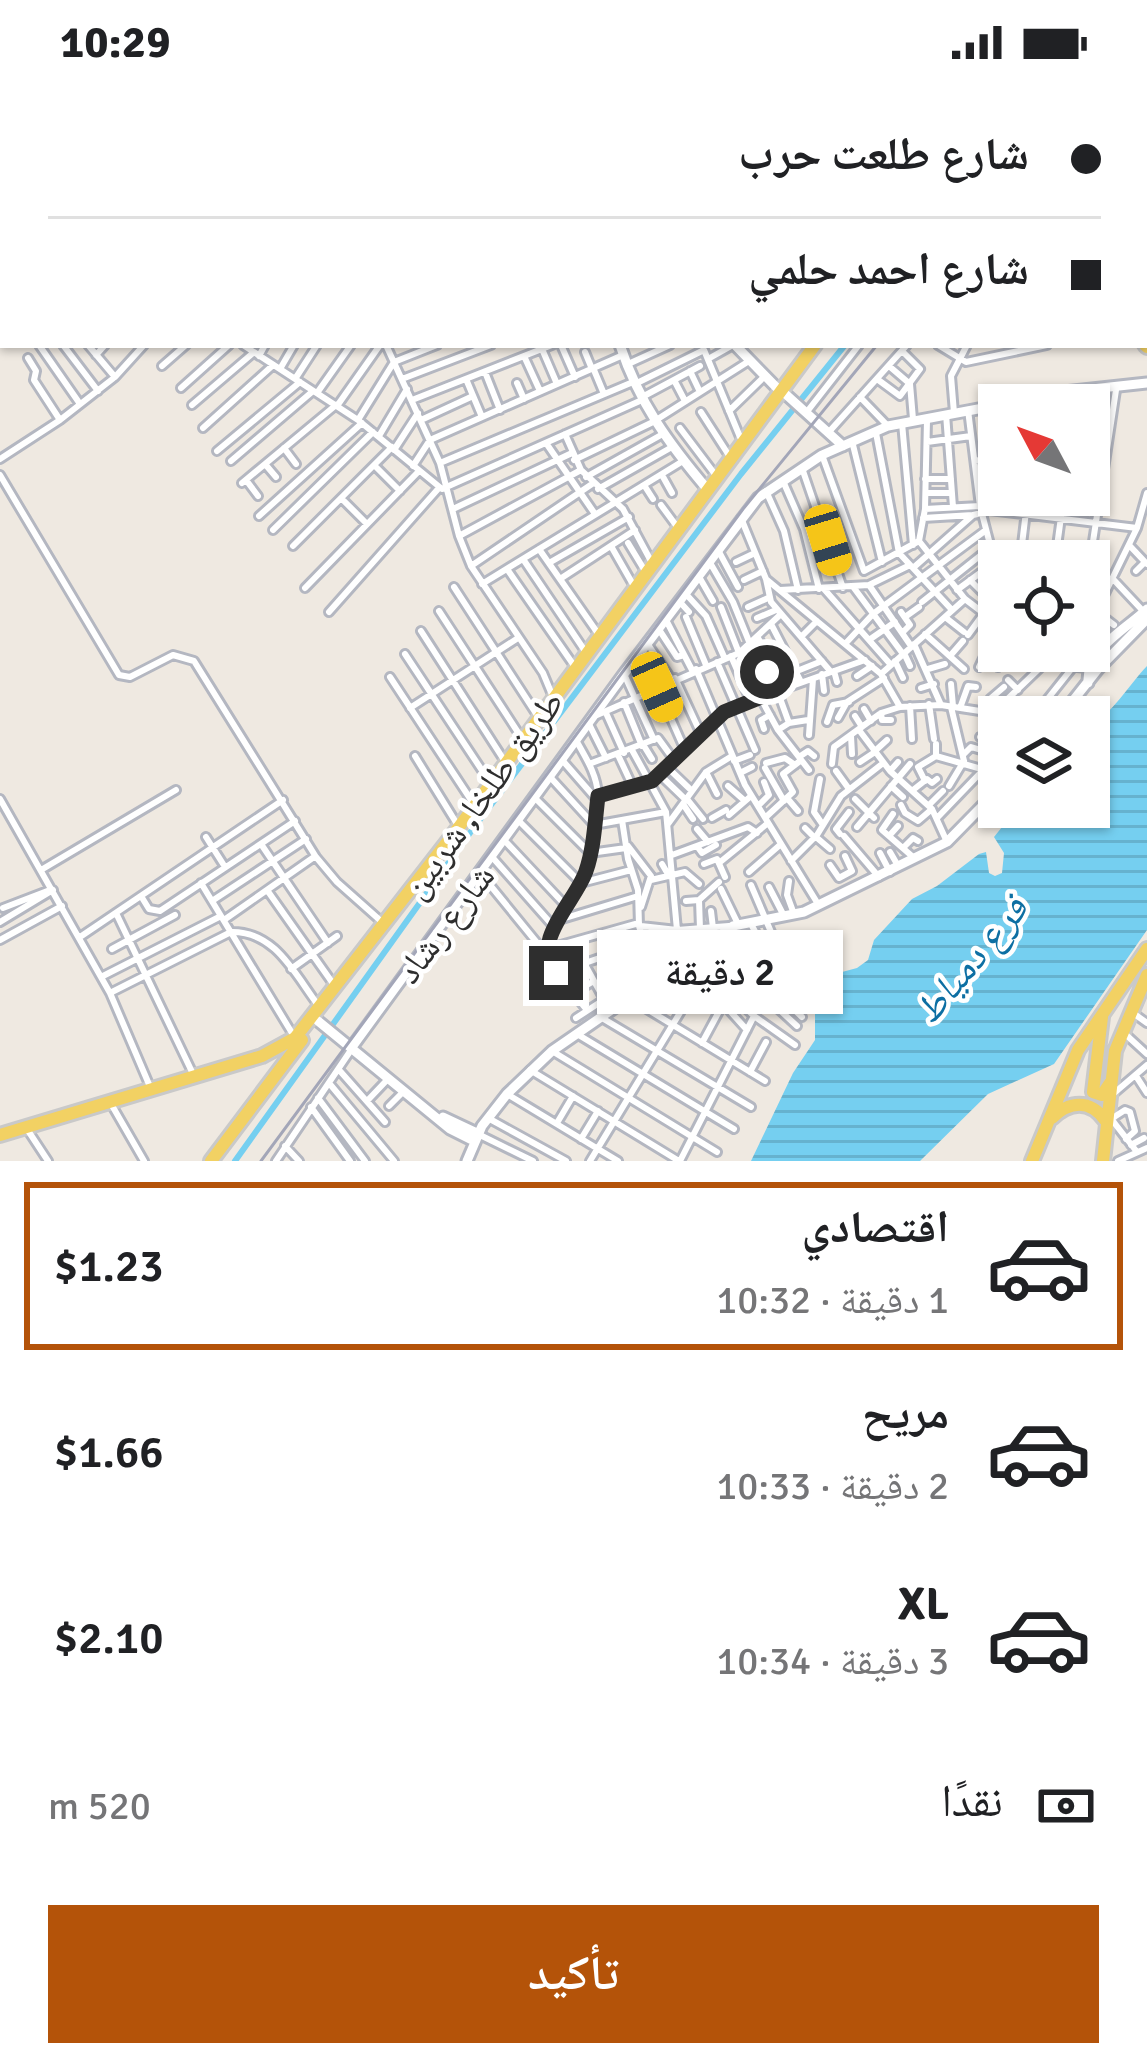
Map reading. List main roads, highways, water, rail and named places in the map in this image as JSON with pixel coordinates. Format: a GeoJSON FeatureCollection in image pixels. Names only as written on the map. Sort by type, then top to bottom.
{"type":"FeatureCollection","features":[{"type":"Feature","properties":{"kind":"main road","name":"طريق طلخا, شربين"},"geometry":{"type":"LineString","coordinates":[[0,1135],[262,1056],[320,1018],[336,988],[706,488],[782,395],[809,348]]}},
{"type":"Feature","properties":{"kind":"main road","name":"طريق طلخا, شربين"},"geometry":{"type":"LineString","coordinates":[[706,488],[740,437],[782,395]]}},
{"type":"Feature","properties":{"kind":"main road"},"geometry":{"type":"LineString","coordinates":[[1032,1161],[1066,1073],[1147,949]]}},
{"type":"Feature","properties":{"kind":"main road"},"geometry":{"type":"LineString","coordinates":[[211,1161],[358,962]]}},
{"type":"Feature","properties":{"kind":"main road"},"geometry":{"type":"LineString","coordinates":[[1103,1161],[1110,1082],[1121,1031],[1147,975]]}},
{"type":"Feature","properties":{"kind":"main road"},"geometry":{"type":"LineString","coordinates":[[1110,1082],[1102,1095],[1093,1092],[1096,1044],[1111,1000]]}},
{"type":"Feature","properties":{"kind":"main road"},"geometry":{"type":"LineString","coordinates":[[262,1056],[275,1072]]}},
{"type":"Feature","properties":{"kind":"main road"},"geometry":{"type":"LineString","coordinates":[[1048,1122],[1063,1108],[1080,1104],[1108,1118]]}},
{"type":"Feature","properties":{"kind":"water","name":"فرع دمياط"},"geometry":{"type":"Polygon","coordinates":[[[1147,666],[1147,930],[1054,1064],[988,1094],[920,1161],[751,1161],[793,1073],[815,1040],[815,1011],[842,972],[868,960],[874,940],[912,899],[979,854],[986,852],[989,873],[1002,873],[1004,853],[994,837],[1001,828],[1110,828],[1112,707],[1147,666]]]}},
{"type":"Feature","properties":{"kind":"waterway"},"geometry":{"type":"LineString","coordinates":[[235,1161],[472,830],[741,474],[843,348]]}},
{"type":"Feature","properties":{"kind":"railway"},"geometry":{"type":"LineString","coordinates":[[261,1161],[743,509],[875,348]]}}]}
